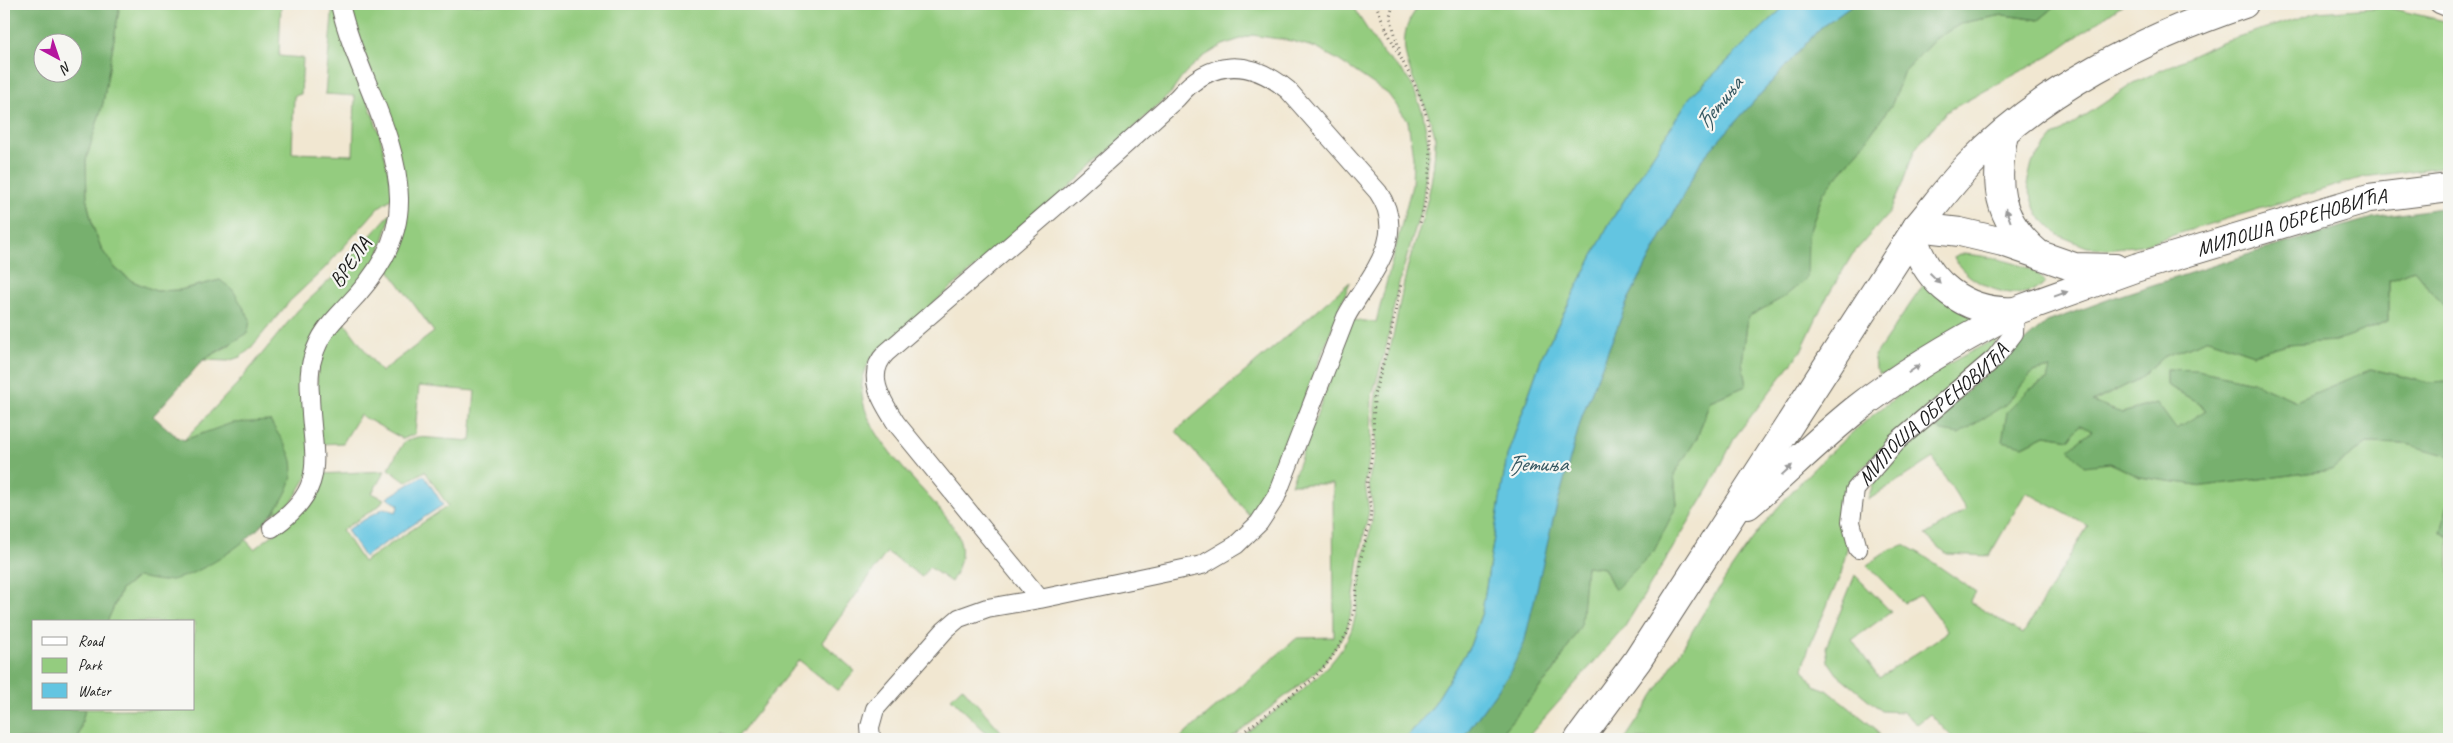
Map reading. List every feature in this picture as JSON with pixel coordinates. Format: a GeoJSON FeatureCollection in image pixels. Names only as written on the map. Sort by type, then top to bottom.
{"type":"FeatureCollection","features":[{"type":"Feature","properties":{"kind":"main road"},"geometry":{"type":"LineString","coordinates":[[1580,739],[1637,661],[1915,231],[1968,166],[2004,133],[2050,98],[2136,48],[2244,4]]}},
{"type":"Feature","properties":{"kind":"main road"},"geometry":{"type":"LineString","coordinates":[[2004,133],[1998,163],[2000,193],[2015,232],[2037,253]]}},
{"type":"Feature","properties":{"kind":"main road","name":"МИЛОША ОБРЕНОВИЋА"},"geometry":{"type":"LineString","coordinates":[[2135,268],[2369,198],[2449,188]]}},
{"type":"Feature","properties":{"kind":"main road"},"geometry":{"type":"LineString","coordinates":[[1915,231],[1960,232],[2002,242],[2074,267],[2135,268]]}},
{"type":"Feature","properties":{"kind":"main road"},"geometry":{"type":"LineString","coordinates":[[1915,231],[1917,251],[1932,276],[1959,299],[1977,307],[1996,312],[2015,311]]}},
{"type":"Feature","properties":{"kind":"main road"},"geometry":{"type":"LineString","coordinates":[[1724,525],[1855,410],[1930,358],[2015,311],[2135,268]]}},
{"type":"Feature","properties":{"kind":"lane","name":"ВРЕЛА"},"geometry":{"type":"LineString","coordinates":[[272,528],[289,516],[306,497],[311,483],[315,443],[310,418],[309,378],[312,359],[318,341],[330,323],[371,280],[390,247],[396,224],[399,200],[393,159],[359,66],[340,4]]}},
{"type":"Feature","properties":{"kind":"lane"},"geometry":{"type":"LineString","coordinates":[[2439,4],[2449,8]]}},
{"type":"Feature","properties":{"kind":"lane"},"geometry":{"type":"LineString","coordinates":[[872,739],[870,727],[875,709],[945,630],[959,618],[987,608],[1040,599],[1202,564],[1236,546],[1259,523],[1276,497],[1346,317],[1369,282],[1383,255],[1390,227],[1386,203],[1288,90],[1274,79],[1258,71],[1243,68],[1221,68],[1203,75],[1188,85],[1177,98],[1078,188],[894,347],[878,364],[875,381],[886,407],[896,423],[1040,599]]}},
{"type":"Feature","properties":{"kind":"lane","name":"МИЛОША ОБРЕНОВИЋА"},"geometry":{"type":"LineString","coordinates":[[1858,549],[1851,522],[1855,490],[1896,442],[1996,358],[2014,333],[2015,311]]}},
{"type":"Feature","properties":{"kind":"path"},"geometry":{"type":"LineString","coordinates":[[1376,4],[1425,111],[1432,154],[1429,180],[1418,229]]}},
{"type":"Feature","properties":{"kind":"path"},"geometry":{"type":"LineString","coordinates":[[1393,4],[1390,16],[1404,66]]}},
{"type":"Feature","properties":{"kind":"path"},"geometry":{"type":"LineString","coordinates":[[1234,739],[1313,679],[1330,660],[1348,632],[1354,611],[1361,558],[1370,522],[1371,510],[1367,483],[1373,448],[1374,395],[1389,344],[1402,283]]}},
{"type":"Feature","properties":{"kind":"green space"},"geometry":{"type":"Polygon","coordinates":[[[4,4],[120,4],[103,103],[86,160],[87,201],[93,227],[102,250],[116,269],[132,281],[156,291],[180,290],[220,280],[233,290],[250,319],[248,333],[203,360],[153,416],[177,437],[184,440],[232,423],[270,421],[286,446],[292,461],[291,480],[282,500],[267,519],[248,538],[204,568],[182,577],[164,581],[137,577],[121,590],[108,620],[32,620],[32,710],[85,710],[78,739],[4,739],[4,4]]]}},
{"type":"Feature","properties":{"kind":"green space"},"geometry":{"type":"Polygon","coordinates":[[[120,4],[281,4],[279,56],[303,58],[301,94],[294,96],[292,153],[353,155],[355,96],[325,94],[333,4],[380,135],[394,197],[379,207],[324,269],[290,301],[249,350],[240,357],[228,361],[203,360],[230,345],[220,280],[180,290],[156,291],[132,281],[116,269],[102,250],[93,227],[87,201],[86,160],[103,103],[120,4]]]}},
{"type":"Feature","properties":{"kind":"green space"},"geometry":{"type":"Polygon","coordinates":[[[348,4],[1351,4],[1383,54],[1402,71],[1412,85],[1423,113],[1429,148],[1422,206],[1397,290],[1387,344],[1372,396],[1371,448],[1365,483],[1369,511],[1359,559],[1352,610],[1346,632],[1328,658],[1310,677],[1230,739],[1179,739],[1297,638],[1334,637],[1333,484],[1291,484],[1352,320],[1376,322],[1412,185],[1413,157],[1408,121],[1388,94],[1338,60],[1316,48],[1292,41],[1252,35],[1223,45],[1203,57],[1185,73],[1171,93],[1074,183],[873,355],[864,374],[862,384],[865,409],[880,439],[952,524],[961,544],[961,555],[959,566],[951,582],[929,567],[922,577],[887,552],[822,642],[855,671],[838,691],[799,660],[736,739],[722,733],[721,739],[78,739],[85,710],[195,710],[195,620],[108,620],[121,590],[138,576],[164,581],[220,558],[245,539],[254,549],[291,521],[320,474],[385,471],[372,493],[384,499],[379,506],[342,530],[363,562],[448,506],[425,471],[406,482],[388,469],[404,442],[417,437],[471,441],[475,391],[419,386],[415,434],[403,439],[360,415],[343,443],[320,444],[316,413],[318,359],[341,318],[381,372],[434,332],[386,266],[403,221],[376,90],[348,4]]]}},
{"type":"Feature","properties":{"kind":"green space"},"geometry":{"type":"Polygon","coordinates":[[[1421,4],[1787,4],[1690,97],[1609,224],[1543,354],[1507,456],[1482,612],[1470,646],[1431,709],[1405,739],[1238,739],[1317,677],[1343,647],[1354,622],[1364,555],[1373,512],[1369,483],[1376,448],[1375,401],[1377,389],[1391,344],[1407,269],[1430,190],[1434,157],[1434,132],[1412,76],[1405,47],[1405,33],[1411,18],[1421,4]]]}},
{"type":"Feature","properties":{"kind":"green space"},"geometry":{"type":"Polygon","coordinates":[[[1853,4],[2058,4],[2039,20],[2003,15],[1962,23],[1935,39],[1903,73],[1892,104],[1861,148],[1823,193],[1808,236],[1807,278],[1784,297],[1748,317],[1742,362],[1746,386],[1710,401],[1697,438],[1674,474],[1677,505],[1654,551],[1615,590],[1604,568],[1586,566],[1581,625],[1554,671],[1496,739],[1462,739],[1509,674],[1582,416],[1628,300],[1702,159],[1820,28],[1853,4]]]}},
{"type":"Feature","properties":{"kind":"green space"},"geometry":{"type":"Polygon","coordinates":[[[2058,4],[2123,4],[2049,56],[1946,112],[1915,149],[1889,213],[1852,255],[1822,306],[1801,351],[1735,437],[1710,487],[1624,628],[1526,739],[1496,739],[1554,671],[1580,625],[1586,566],[1604,568],[1615,590],[1677,505],[1674,474],[1697,438],[1710,401],[1746,386],[1742,362],[1748,317],[1784,297],[1806,278],[1808,236],[1823,193],[1861,148],[1892,104],[1903,73],[1935,39],[1962,23],[2003,15],[2039,20],[2058,4]]]}},
{"type":"Feature","properties":{"kind":"green space"},"geometry":{"type":"Polygon","coordinates":[[[2385,7],[2449,22],[2449,166],[2364,177],[2141,245],[2107,249],[2087,247],[2058,235],[2038,215],[2027,184],[2032,163],[2053,137],[2134,83],[2221,42],[2318,12],[2385,7]]]}},
{"type":"Feature","properties":{"kind":"green space"},"geometry":{"type":"Polygon","coordinates":[[[2449,208],[2449,304],[2443,305],[2414,270],[2389,280],[2389,321],[2335,341],[2287,344],[2253,354],[2209,339],[2163,357],[2139,379],[2092,402],[2122,413],[2157,403],[2176,429],[2206,410],[2195,401],[2167,385],[2167,369],[2197,370],[2253,382],[2296,401],[2372,369],[2429,383],[2449,382],[2449,456],[2407,444],[2367,443],[2331,470],[2204,486],[2140,477],[2110,463],[2084,466],[2069,449],[2092,431],[2080,425],[2070,439],[2045,435],[2023,446],[2002,441],[2007,412],[2029,390],[2047,380],[2050,368],[2033,372],[2006,404],[1959,434],[1941,431],[1934,422],[1949,406],[2047,322],[2118,296],[2259,251],[2372,218],[2449,208]]]}},
{"type":"Feature","properties":{"kind":"green space"},"geometry":{"type":"Polygon","coordinates":[[[392,212],[377,260],[315,337],[309,473],[292,502],[272,515],[288,489],[291,468],[285,447],[270,421],[184,440],[239,382],[298,310],[332,278],[392,212]]]}},
{"type":"Feature","properties":{"kind":"green space"},"geometry":{"type":"Polygon","coordinates":[[[1959,254],[1992,258],[2019,265],[2040,275],[2045,282],[2036,290],[2023,293],[1996,290],[1982,284],[1960,267],[1954,257],[1959,254]]]}},
{"type":"Feature","properties":{"kind":"green space"},"geometry":{"type":"Polygon","coordinates":[[[2414,270],[2443,305],[2449,304],[2449,382],[2429,383],[2372,369],[2296,401],[2253,382],[2207,372],[2167,369],[2167,385],[2195,401],[2206,410],[2176,430],[2156,403],[2122,413],[2091,403],[2139,379],[2163,357],[2209,339],[2253,354],[2287,344],[2335,341],[2389,321],[2389,280],[2414,270]]]}},
{"type":"Feature","properties":{"kind":"green space"},"geometry":{"type":"Polygon","coordinates":[[[1350,282],[1267,494],[1257,510],[1250,516],[1176,431],[1350,282]]]}},
{"type":"Feature","properties":{"kind":"green space"},"geometry":{"type":"Polygon","coordinates":[[[1924,284],[1976,320],[1889,372],[1880,374],[1875,368],[1874,357],[1924,284]]]}},
{"type":"Feature","properties":{"kind":"green space"},"geometry":{"type":"Polygon","coordinates":[[[1999,337],[1989,353],[1876,453],[1852,479],[1842,503],[1847,548],[1841,574],[1809,647],[1803,669],[1814,685],[1827,690],[1876,729],[1882,739],[1625,739],[1730,571],[1762,527],[1796,487],[1854,431],[1907,389],[1932,373],[1999,337]]]}},
{"type":"Feature","properties":{"kind":"green space"},"geometry":{"type":"Polygon","coordinates":[[[2051,368],[2047,380],[2029,390],[2023,446],[2045,435],[2070,439],[2079,425],[2092,430],[2110,463],[2140,477],[2204,486],[2331,470],[2367,443],[2407,444],[2449,456],[2449,502],[2441,533],[2449,538],[2449,739],[1954,739],[1930,714],[1917,724],[1903,712],[1882,711],[1837,674],[1828,661],[1826,647],[1855,575],[1891,612],[1852,640],[1879,678],[1948,632],[1921,595],[1904,603],[1867,565],[1891,549],[1904,545],[1921,554],[1976,592],[1970,602],[2023,634],[2088,526],[2026,492],[1989,556],[1947,554],[1925,535],[1966,510],[1933,458],[1868,500],[1874,479],[1934,422],[1941,431],[2006,404],[2033,372],[2051,368]]]}},
{"type":"Feature","properties":{"kind":"green space"},"geometry":{"type":"Polygon","coordinates":[[[2449,502],[2449,538],[2441,533],[2449,502]]]}},
{"type":"Feature","properties":{"kind":"green space"},"geometry":{"type":"Polygon","coordinates":[[[962,687],[1008,739],[993,739],[951,698],[962,687]]]}},
{"type":"Feature","properties":{"kind":"water","name":"Ђетиња"},"geometry":{"type":"Polygon","coordinates":[[[1787,4],[1853,4],[1820,28],[1702,159],[1628,300],[1582,416],[1553,520],[1524,644],[1509,674],[1462,739],[1405,739],[1431,709],[1470,646],[1482,612],[1507,456],[1543,354],[1609,224],[1690,97],[1787,4]]]}},
{"type":"Feature","properties":{"kind":"water"},"geometry":{"type":"Polygon","coordinates":[[[424,475],[443,505],[364,557],[347,530],[384,508],[396,512],[399,505],[387,498],[424,475]]]}}]}
